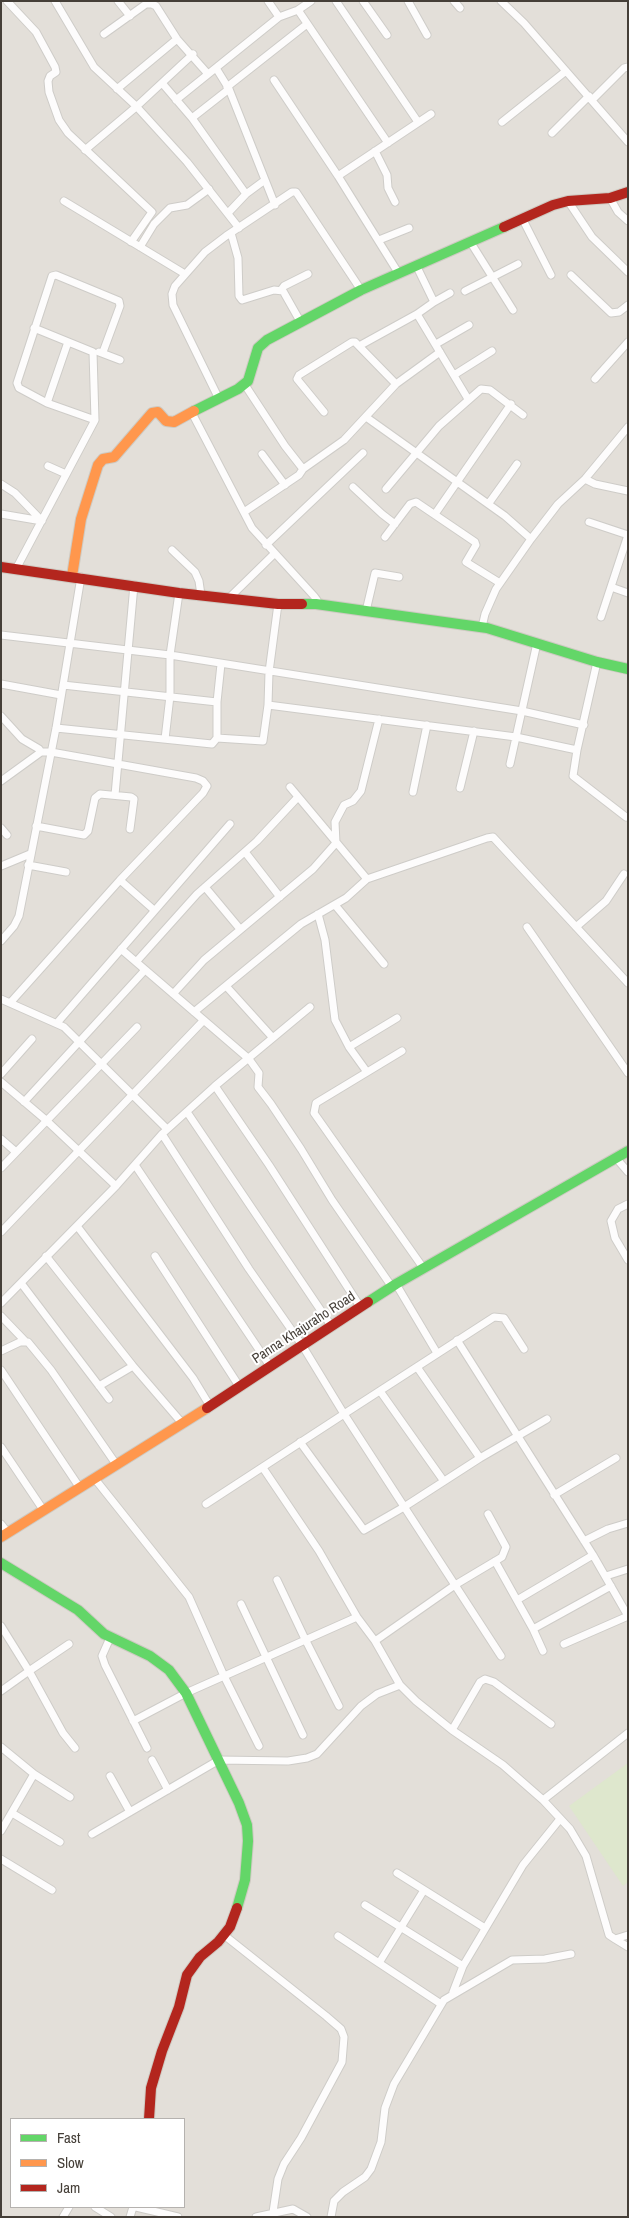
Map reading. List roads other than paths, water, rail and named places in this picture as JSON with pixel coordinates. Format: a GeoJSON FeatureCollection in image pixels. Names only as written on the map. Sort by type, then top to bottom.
{"type":"FeatureCollection","features":[{"type":"Feature","properties":{"kind":"street"},"geometry":{"type":"LineString","coordinates":[[7,1],[23,17],[44,46],[56,70],[48,81],[49,92],[59,120],[68,133],[85,150],[152,212],[132,242]]}},
{"type":"Feature","properties":{"kind":"street"},"geometry":{"type":"LineString","coordinates":[[55,1],[94,67],[136,107],[187,162],[239,228]]}},
{"type":"Feature","properties":{"kind":"street"},"geometry":{"type":"LineString","coordinates":[[118,1],[130,16]]}},
{"type":"Feature","properties":{"kind":"street"},"geometry":{"type":"LineString","coordinates":[[268,1],[279,17]]}},
{"type":"Feature","properties":{"kind":"street"},"geometry":{"type":"LineString","coordinates":[[176,100],[279,17],[298,10],[311,1]]}},
{"type":"Feature","properties":{"kind":"street"},"geometry":{"type":"LineString","coordinates":[[336,1],[418,122]]}},
{"type":"Feature","properties":{"kind":"street"},"geometry":{"type":"LineString","coordinates":[[363,1],[388,35]]}},
{"type":"Feature","properties":{"kind":"street"},"geometry":{"type":"LineString","coordinates":[[408,1],[427,35]]}},
{"type":"Feature","properties":{"kind":"street"},"geometry":{"type":"LineString","coordinates":[[454,1],[460,8]]}},
{"type":"Feature","properties":{"kind":"street"},"geometry":{"type":"LineString","coordinates":[[501,1],[524,23],[628,142]]}},
{"type":"Feature","properties":{"kind":"street"},"geometry":{"type":"LineString","coordinates":[[104,34],[146,4],[152,4],[156,6],[177,39],[193,54],[208,74]]}},
{"type":"Feature","properties":{"kind":"street"},"geometry":{"type":"LineString","coordinates":[[298,10],[388,143]]}},
{"type":"Feature","properties":{"kind":"street"},"geometry":{"type":"LineString","coordinates":[[192,118],[307,24]]}},
{"type":"Feature","properties":{"kind":"street"},"geometry":{"type":"LineString","coordinates":[[117,89],[177,39]]}},
{"type":"Feature","properties":{"kind":"street"},"geometry":{"type":"LineString","coordinates":[[85,150],[136,107],[193,54]]}},
{"type":"Feature","properties":{"kind":"street"},"geometry":{"type":"LineString","coordinates":[[552,133],[628,66]]}},
{"type":"Feature","properties":{"kind":"street"},"geometry":{"type":"LineString","coordinates":[[216,68],[228,88],[275,205]]}},
{"type":"Feature","properties":{"kind":"street"},"geometry":{"type":"LineString","coordinates":[[502,122],[566,70]]}},
{"type":"Feature","properties":{"kind":"street"},"geometry":{"type":"LineString","coordinates":[[274,80],[338,176],[399,274]]}},
{"type":"Feature","properties":{"kind":"street"},"geometry":{"type":"LineString","coordinates":[[162,83],[192,118],[246,194]]}},
{"type":"Feature","properties":{"kind":"street"},"geometry":{"type":"LineString","coordinates":[[338,176],[431,114]]}},
{"type":"Feature","properties":{"kind":"street"},"geometry":{"type":"LineString","coordinates":[[375,151],[388,175],[388,188],[395,202]]}},
{"type":"Feature","properties":{"kind":"street"},"geometry":{"type":"LineString","coordinates":[[228,213],[246,194],[266,180]]}},
{"type":"Feature","properties":{"kind":"street"},"geometry":{"type":"LineString","coordinates":[[140,247],[154,224],[170,208],[187,205],[208,189]]}},
{"type":"Feature","properties":{"kind":"street"},"geometry":{"type":"LineString","coordinates":[[218,398],[173,305],[172,294],[185,274],[205,252],[292,192],[296,192],[300,195],[361,290]]}},
{"type":"Feature","properties":{"kind":"street"},"geometry":{"type":"LineString","coordinates":[[1,942],[14,926],[19,916],[71,644],[81,520],[100,462],[114,458],[155,411],[170,422],[192,413],[244,385],[248,381],[256,353],[261,344],[300,321],[361,290],[471,243],[553,205],[568,201],[610,198],[628,192]]}},
{"type":"Feature","properties":{"kind":"street"},"geometry":{"type":"LineString","coordinates":[[610,198],[618,212],[628,221]]}},
{"type":"Feature","properties":{"kind":"street"},"geometry":{"type":"LineString","coordinates":[[64,201],[185,274]]}},
{"type":"Feature","properties":{"kind":"street"},"geometry":{"type":"LineString","coordinates":[[568,201],[592,237],[628,272]]}},
{"type":"Feature","properties":{"kind":"street"},"geometry":{"type":"LineString","coordinates":[[522,218],[551,275]]}},
{"type":"Feature","properties":{"kind":"street"},"geometry":{"type":"LineString","coordinates":[[379,240],[409,228]]}},
{"type":"Feature","properties":{"kind":"street"},"geometry":{"type":"LineString","coordinates":[[231,233],[238,258],[238,296],[242,300],[281,290],[284,286],[308,274]]}},
{"type":"Feature","properties":{"kind":"street"},"geometry":{"type":"LineString","coordinates":[[471,243],[513,310]]}},
{"type":"Feature","properties":{"kind":"street"},"geometry":{"type":"LineString","coordinates":[[465,291],[518,264]]}},
{"type":"Feature","properties":{"kind":"street"},"geometry":{"type":"LineString","coordinates":[[416,267],[434,302]]}},
{"type":"Feature","properties":{"kind":"street"},"geometry":{"type":"LineString","coordinates":[[95,420],[47,403],[19,388],[18,383],[34,328],[49,280],[52,276],[56,275],[120,301],[120,306],[102,352]]}},
{"type":"Feature","properties":{"kind":"street"},"geometry":{"type":"LineString","coordinates":[[571,275],[611,312],[619,312],[628,305]]}},
{"type":"Feature","properties":{"kind":"street"},"geometry":{"type":"LineString","coordinates":[[281,290],[300,321]]}},
{"type":"Feature","properties":{"kind":"street"},"geometry":{"type":"LineString","coordinates":[[359,346],[417,314],[450,293]]}},
{"type":"Feature","properties":{"kind":"street"},"geometry":{"type":"LineString","coordinates":[[417,314],[468,399]]}},
{"type":"Feature","properties":{"kind":"street"},"geometry":{"type":"LineString","coordinates":[[244,512],[299,475],[303,469],[344,440],[396,384],[468,325]]}},
{"type":"Feature","properties":{"kind":"street"},"geometry":{"type":"LineString","coordinates":[[34,328],[94,352],[102,352],[120,360]]}},
{"type":"Feature","properties":{"kind":"street"},"geometry":{"type":"LineString","coordinates":[[47,403],[68,342]]}},
{"type":"Feature","properties":{"kind":"street"},"geometry":{"type":"LineString","coordinates":[[324,412],[297,379],[300,375],[352,342],[359,346],[396,384]]}},
{"type":"Feature","properties":{"kind":"street"},"geometry":{"type":"LineString","coordinates":[[595,379],[628,342]]}},
{"type":"Feature","properties":{"kind":"street"},"geometry":{"type":"LineString","coordinates":[[454,375],[492,351]]}},
{"type":"Feature","properties":{"kind":"street"},"geometry":{"type":"LineString","coordinates":[[16,569],[95,420],[94,352]]}},
{"type":"Feature","properties":{"kind":"street"},"geometry":{"type":"LineString","coordinates":[[244,385],[284,446],[303,469]]}},
{"type":"Feature","properties":{"kind":"street"},"geometry":{"type":"LineString","coordinates":[[386,489],[439,426],[481,389],[485,388],[511,404],[523,415]]}},
{"type":"Feature","properties":{"kind":"street"},"geometry":{"type":"LineString","coordinates":[[435,514],[511,404]]}},
{"type":"Feature","properties":{"kind":"street"},"geometry":{"type":"LineString","coordinates":[[192,413],[252,528],[314,596],[317,600],[316,604]]}},
{"type":"Feature","properties":{"kind":"street"},"geometry":{"type":"LineString","coordinates":[[366,417],[457,481],[531,538]]}},
{"type":"Feature","properties":{"kind":"street"},"geometry":{"type":"LineString","coordinates":[[482,627],[485,614],[500,583],[531,538],[558,504],[585,478],[627,427]]}},
{"type":"Feature","properties":{"kind":"street"},"geometry":{"type":"LineString","coordinates":[[262,454],[285,485]]}},
{"type":"Feature","properties":{"kind":"street"},"geometry":{"type":"LineString","coordinates":[[266,544],[363,454]]}},
{"type":"Feature","properties":{"kind":"street"},"geometry":{"type":"LineString","coordinates":[[488,504],[517,464]]}},
{"type":"Feature","properties":{"kind":"street"},"geometry":{"type":"LineString","coordinates":[[48,466],[66,474]]}},
{"type":"Feature","properties":{"kind":"street"},"geometry":{"type":"LineString","coordinates":[[585,478],[595,484],[628,491]]}},
{"type":"Feature","properties":{"kind":"street"},"geometry":{"type":"LineString","coordinates":[[1,484],[15,494],[42,521]]}},
{"type":"Feature","properties":{"kind":"street"},"geometry":{"type":"LineString","coordinates":[[353,487],[362,497],[395,524]]}},
{"type":"Feature","properties":{"kind":"street"},"geometry":{"type":"LineString","coordinates":[[385,537],[413,502],[416,502],[475,542],[476,545],[466,562],[500,583]]}},
{"type":"Feature","properties":{"kind":"street"},"geometry":{"type":"LineString","coordinates":[[1,514],[42,521]]}},
{"type":"Feature","properties":{"kind":"street"},"geometry":{"type":"LineString","coordinates":[[589,522],[628,535],[602,617]]}},
{"type":"Feature","properties":{"kind":"street"},"geometry":{"type":"LineString","coordinates":[[172,550],[195,572],[199,581],[200,595]]}},
{"type":"Feature","properties":{"kind":"street"},"geometry":{"type":"LineString","coordinates":[[228,598],[274,554]]}},
{"type":"Feature","properties":{"kind":"street"},"geometry":{"type":"LineString","coordinates":[[1,567],[76,576],[179,593],[278,604],[316,604],[482,627],[597,662],[628,669]]}},
{"type":"Feature","properties":{"kind":"street"},"geometry":{"type":"LineString","coordinates":[[366,610],[375,573],[399,576]]}},
{"type":"Feature","properties":{"kind":"street"},"geometry":{"type":"LineString","coordinates":[[115,795],[126,692],[134,585]]}},
{"type":"Feature","properties":{"kind":"street"},"geometry":{"type":"LineString","coordinates":[[611,587],[628,593]]}},
{"type":"Feature","properties":{"kind":"street"},"geometry":{"type":"LineString","coordinates":[[165,739],[170,696],[170,655],[179,593]]}},
{"type":"Feature","properties":{"kind":"street"},"geometry":{"type":"LineString","coordinates":[[217,738],[258,743],[263,741],[268,705],[269,672],[278,604]]}},
{"type":"Feature","properties":{"kind":"street"},"geometry":{"type":"LineString","coordinates":[[1,635],[170,655],[522,711],[584,725]]}},
{"type":"Feature","properties":{"kind":"street"},"geometry":{"type":"LineString","coordinates":[[510,764],[537,643]]}},
{"type":"Feature","properties":{"kind":"street"},"geometry":{"type":"LineString","coordinates":[[597,662],[573,776],[626,817]]}},
{"type":"Feature","properties":{"kind":"street"},"geometry":{"type":"LineString","coordinates":[[56,728],[212,744],[217,738],[217,702],[221,664]]}},
{"type":"Feature","properties":{"kind":"street"},"geometry":{"type":"LineString","coordinates":[[1,684],[61,695]]}},
{"type":"Feature","properties":{"kind":"street"},"geometry":{"type":"LineString","coordinates":[[63,684],[217,702]]}},
{"type":"Feature","properties":{"kind":"street"},"geometry":{"type":"LineString","coordinates":[[268,705],[516,737],[578,750]]}},
{"type":"Feature","properties":{"kind":"street"},"geometry":{"type":"LineString","coordinates":[[1,716],[22,739],[41,752]]}},
{"type":"Feature","properties":{"kind":"street"},"geometry":{"type":"LineString","coordinates":[[173,994],[204,960],[321,862],[336,844],[335,822],[344,806],[353,801],[361,791],[378,719]]}},
{"type":"Feature","properties":{"kind":"street"},"geometry":{"type":"LineString","coordinates":[[413,792],[427,725]]}},
{"type":"Feature","properties":{"kind":"street"},"geometry":{"type":"LineString","coordinates":[[460,788],[474,731]]}},
{"type":"Feature","properties":{"kind":"street"},"geometry":{"type":"LineString","coordinates":[[1,781],[41,752],[51,752],[196,778],[203,781],[207,786],[203,793],[120,880],[10,1003]]}},
{"type":"Feature","properties":{"kind":"street"},"geometry":{"type":"LineString","coordinates":[[290,786],[336,844],[367,879]]}},
{"type":"Feature","properties":{"kind":"street"},"geometry":{"type":"LineString","coordinates":[[36,826],[84,836],[88,831],[95,798],[100,794],[134,799],[130,829]]}},
{"type":"Feature","properties":{"kind":"street"},"geometry":{"type":"LineString","coordinates":[[136,962],[205,886],[245,852],[298,797]]}},
{"type":"Feature","properties":{"kind":"street"},"geometry":{"type":"LineString","coordinates":[[57,1023],[230,824]]}},
{"type":"Feature","properties":{"kind":"street"},"geometry":{"type":"LineString","coordinates":[[1,828],[7,835]]}},
{"type":"Feature","properties":{"kind":"street"},"geometry":{"type":"LineString","coordinates":[[194,1012],[301,924],[346,898],[367,879],[491,836],[628,983]]}},
{"type":"Feature","properties":{"kind":"street"},"geometry":{"type":"LineString","coordinates":[[245,852],[280,897]]}},
{"type":"Feature","properties":{"kind":"street"},"geometry":{"type":"LineString","coordinates":[[1,866],[30,854]]}},
{"type":"Feature","properties":{"kind":"street"},"geometry":{"type":"LineString","coordinates":[[28,865],[66,872]]}},
{"type":"Feature","properties":{"kind":"street"},"geometry":{"type":"LineString","coordinates":[[576,927],[606,901],[624,874]]}},
{"type":"Feature","properties":{"kind":"street"},"geometry":{"type":"LineString","coordinates":[[120,880],[154,910]]}},
{"type":"Feature","properties":{"kind":"street"},"geometry":{"type":"LineString","coordinates":[[205,886],[240,929]]}},
{"type":"Feature","properties":{"kind":"street"},"geometry":{"type":"LineString","coordinates":[[334,905],[384,964]]}},
{"type":"Feature","properties":{"kind":"street"},"geometry":{"type":"LineString","coordinates":[[318,914],[325,940],[335,1020],[348,1047],[367,1072]]}},
{"type":"Feature","properties":{"kind":"street"},"geometry":{"type":"LineString","coordinates":[[527,927],[628,1073]]}},
{"type":"Feature","properties":{"kind":"street"},"geometry":{"type":"LineString","coordinates":[[121,949],[249,1059],[259,1074],[258,1087],[301,1149],[332,1200],[394,1286],[437,1353]]}},
{"type":"Feature","properties":{"kind":"street"},"geometry":{"type":"LineString","coordinates":[[24,1102],[146,970]]}},
{"type":"Feature","properties":{"kind":"street"},"geometry":{"type":"LineString","coordinates":[[226,986],[273,1038]]}},
{"type":"Feature","properties":{"kind":"street"},"geometry":{"type":"LineString","coordinates":[[1,999],[57,1023],[102,1064],[165,1132],[249,1269],[302,1345],[344,1414],[501,1656]]}},
{"type":"Feature","properties":{"kind":"street"},"geometry":{"type":"LineString","coordinates":[[1,1303],[116,1186],[165,1132],[214,1086],[310,1007]]}},
{"type":"Feature","properties":{"kind":"street"},"geometry":{"type":"LineString","coordinates":[[348,1047],[397,1018]]}},
{"type":"Feature","properties":{"kind":"street"},"geometry":{"type":"LineString","coordinates":[[1,1232],[203,1021]]}},
{"type":"Feature","properties":{"kind":"street"},"geometry":{"type":"LineString","coordinates":[[1,1168],[137,1027]]}},
{"type":"Feature","properties":{"kind":"street"},"geometry":{"type":"LineString","coordinates":[[1,1074],[32,1039]]}},
{"type":"Feature","properties":{"kind":"street"},"geometry":{"type":"LineString","coordinates":[[402,1051],[316,1103],[314,1113],[424,1269]]}},
{"type":"Feature","properties":{"kind":"street"},"geometry":{"type":"LineString","coordinates":[[1,1082],[47,1121],[116,1186]]}},
{"type":"Feature","properties":{"kind":"street"},"geometry":{"type":"LineString","coordinates":[[214,1086],[361,1308]]}},
{"type":"Feature","properties":{"kind":"street"},"geometry":{"type":"LineString","coordinates":[[187,1112],[332,1327]]}},
{"type":"Feature","properties":{"kind":"street"},"geometry":{"type":"LineString","coordinates":[[1,1140],[16,1152]]}},
{"type":"Feature","properties":{"kind":"street","name":"Panna Khajuraho Road"},"geometry":{"type":"LineString","coordinates":[[4,1535],[210,1406],[394,1286],[628,1151]]}},
{"type":"Feature","properties":{"kind":"street"},"geometry":{"type":"LineString","coordinates":[[616,1158],[628,1172]]}},
{"type":"Feature","properties":{"kind":"street"},"geometry":{"type":"LineString","coordinates":[[135,1165],[270,1366]]}},
{"type":"Feature","properties":{"kind":"street"},"geometry":{"type":"LineString","coordinates":[[628,1204],[618,1210],[612,1221],[615,1238],[628,1260]]}},
{"type":"Feature","properties":{"kind":"street"},"geometry":{"type":"LineString","coordinates":[[77,1226],[193,1378],[210,1406]]}},
{"type":"Feature","properties":{"kind":"street"},"geometry":{"type":"LineString","coordinates":[[46,1256],[133,1366],[182,1423]]}},
{"type":"Feature","properties":{"kind":"street"},"geometry":{"type":"LineString","coordinates":[[155,1256],[239,1386]]}},
{"type":"Feature","properties":{"kind":"street"},"geometry":{"type":"LineString","coordinates":[[21,1283],[108,1399]]}},
{"type":"Feature","properties":{"kind":"street"},"geometry":{"type":"LineString","coordinates":[[1,1316],[28,1342],[51,1370],[116,1464]]}},
{"type":"Feature","properties":{"kind":"street"},"geometry":{"type":"LineString","coordinates":[[206,1504],[494,1317],[500,1316],[504,1318],[524,1349]]}},
{"type":"Feature","properties":{"kind":"street"},"geometry":{"type":"LineString","coordinates":[[457,1340],[517,1438],[606,1576],[628,1616],[564,1644]]}},
{"type":"Feature","properties":{"kind":"street"},"geometry":{"type":"LineString","coordinates":[[1,1351],[25,1341]]}},
{"type":"Feature","properties":{"kind":"street"},"geometry":{"type":"LineString","coordinates":[[98,1386],[133,1366]]}},
{"type":"Feature","properties":{"kind":"street"},"geometry":{"type":"LineString","coordinates":[[417,1367],[480,1458]]}},
{"type":"Feature","properties":{"kind":"street"},"geometry":{"type":"LineString","coordinates":[[1,1370],[80,1488]]}},
{"type":"Feature","properties":{"kind":"street"},"geometry":{"type":"LineString","coordinates":[[380,1391],[443,1480]]}},
{"type":"Feature","properties":{"kind":"street"},"geometry":{"type":"LineString","coordinates":[[300,1442],[361,1529],[364,1530],[404,1507],[443,1480],[547,1419]]}},
{"type":"Feature","properties":{"kind":"street"},"geometry":{"type":"LineString","coordinates":[[1,1447],[44,1511]]}},
{"type":"Feature","properties":{"kind":"street"},"geometry":{"type":"LineString","coordinates":[[554,1495],[616,1458]]}},
{"type":"Feature","properties":{"kind":"street"},"geometry":{"type":"LineString","coordinates":[[263,1468],[319,1551],[356,1617],[375,1641],[400,1685],[416,1701],[452,1730],[503,1765],[542,1800],[570,1830],[586,1856],[609,1935],[628,1947]]}},
{"type":"Feature","properties":{"kind":"street"},"geometry":{"type":"LineString","coordinates":[[94,1479],[189,1597],[224,1676],[260,1746]]}},
{"type":"Feature","properties":{"kind":"street"},"geometry":{"type":"LineString","coordinates":[[375,1641],[455,1585],[502,1557],[506,1548],[488,1514]]}},
{"type":"Feature","properties":{"kind":"street"},"geometry":{"type":"LineString","coordinates":[[584,1541],[608,1529],[628,1523]]}},
{"type":"Feature","properties":{"kind":"street"},"geometry":{"type":"LineString","coordinates":[[1,1524],[4,1535]]}},
{"type":"Feature","properties":{"kind":"street"},"geometry":{"type":"LineString","coordinates":[[517,1600],[593,1556]]}},
{"type":"Feature","properties":{"kind":"street"},"geometry":{"type":"LineString","coordinates":[[495,1561],[533,1629],[543,1651]]}},
{"type":"Feature","properties":{"kind":"street"},"geometry":{"type":"LineString","coordinates":[[1,1563],[78,1610],[110,1638],[150,1656],[169,1670],[186,1693],[240,1803],[247,1825],[248,1841],[244,1880],[236,1912],[224,1934],[200,1956],[187,1975],[179,2007],[162,2051],[151,2088],[149,2118]]}},
{"type":"Feature","properties":{"kind":"street"},"geometry":{"type":"LineString","coordinates":[[606,1576],[628,1569]]}},
{"type":"Feature","properties":{"kind":"street"},"geometry":{"type":"LineString","coordinates":[[278,1580],[304,1639],[339,1706]]}},
{"type":"Feature","properties":{"kind":"street"},"geometry":{"type":"LineString","coordinates":[[533,1629],[611,1586]]}},
{"type":"Feature","properties":{"kind":"street"},"geometry":{"type":"LineString","coordinates":[[241,1604],[303,1735]]}},
{"type":"Feature","properties":{"kind":"street"},"geometry":{"type":"LineString","coordinates":[[133,1721],[186,1693],[356,1617]]}},
{"type":"Feature","properties":{"kind":"street"},"geometry":{"type":"LineString","coordinates":[[1,1627],[29,1671],[63,1733],[75,1748]]}},
{"type":"Feature","properties":{"kind":"street"},"geometry":{"type":"LineString","coordinates":[[110,1638],[102,1656],[147,1748]]}},
{"type":"Feature","properties":{"kind":"street"},"geometry":{"type":"LineString","coordinates":[[1,1691],[69,1644]]}},
{"type":"Feature","properties":{"kind":"street"},"geometry":{"type":"LineString","coordinates":[[452,1730],[480,1682],[485,1680],[494,1682],[551,1724]]}},
{"type":"Feature","properties":{"kind":"street"},"geometry":{"type":"LineString","coordinates":[[92,1834],[219,1760],[288,1761],[307,1758],[317,1754],[361,1706],[377,1694],[400,1685]]}},
{"type":"Feature","properties":{"kind":"street"},"geometry":{"type":"LineString","coordinates":[[542,1800],[628,1733]]}},
{"type":"Feature","properties":{"kind":"street"},"geometry":{"type":"LineString","coordinates":[[1,1748],[34,1774],[70,1797]]}},
{"type":"Feature","properties":{"kind":"street"},"geometry":{"type":"LineString","coordinates":[[152,1760],[168,1790]]}},
{"type":"Feature","properties":{"kind":"street"},"geometry":{"type":"LineString","coordinates":[[1,1831],[34,1774]]}},
{"type":"Feature","properties":{"kind":"street"},"geometry":{"type":"LineString","coordinates":[[110,1776],[130,1812]]}},
{"type":"Feature","properties":{"kind":"street"},"geometry":{"type":"LineString","coordinates":[[12,1813],[60,1842]]}},
{"type":"Feature","properties":{"kind":"street"},"geometry":{"type":"LineString","coordinates":[[454,1992],[463,1966],[523,1865],[560,1819]]}},
{"type":"Feature","properties":{"kind":"street"},"geometry":{"type":"LineString","coordinates":[[1,1859],[52,1890]]}},
{"type":"Feature","properties":{"kind":"street"},"geometry":{"type":"LineString","coordinates":[[396,1873],[485,1928]]}},
{"type":"Feature","properties":{"kind":"street"},"geometry":{"type":"LineString","coordinates":[[379,1963],[424,1890]]}},
{"type":"Feature","properties":{"kind":"street"},"geometry":{"type":"LineString","coordinates":[[366,1905],[463,1966]]}},
{"type":"Feature","properties":{"kind":"street"},"geometry":{"type":"LineString","coordinates":[[224,1934],[326,2016],[341,2029],[344,2037],[342,2062],[301,2138],[284,2164],[278,2178],[273,2212]]}},
{"type":"Feature","properties":{"kind":"street"},"geometry":{"type":"LineString","coordinates":[[615,1939],[628,1935]]}},
{"type":"Feature","properties":{"kind":"street"},"geometry":{"type":"LineString","coordinates":[[338,1936],[441,2004]]}},
{"type":"Feature","properties":{"kind":"street"},"geometry":{"type":"LineString","coordinates":[[331,2217],[331,2208],[334,2201],[343,2192],[365,2177],[372,2169],[381,2142],[384,2108],[391,2092],[441,2004],[454,1992],[512,1960],[545,1959],[571,1954]]}},
{"type":"Feature","properties":{"kind":"street"},"geometry":{"type":"LineString","coordinates":[[97,2208],[111,2217]]}},
{"type":"Feature","properties":{"kind":"street"},"geometry":{"type":"LineString","coordinates":[[138,2208],[178,2217]]}},
{"type":"Feature","properties":{"kind":"street"},"geometry":{"type":"LineString","coordinates":[[256,2217],[273,2212],[294,2210],[307,2217]]}}]}
